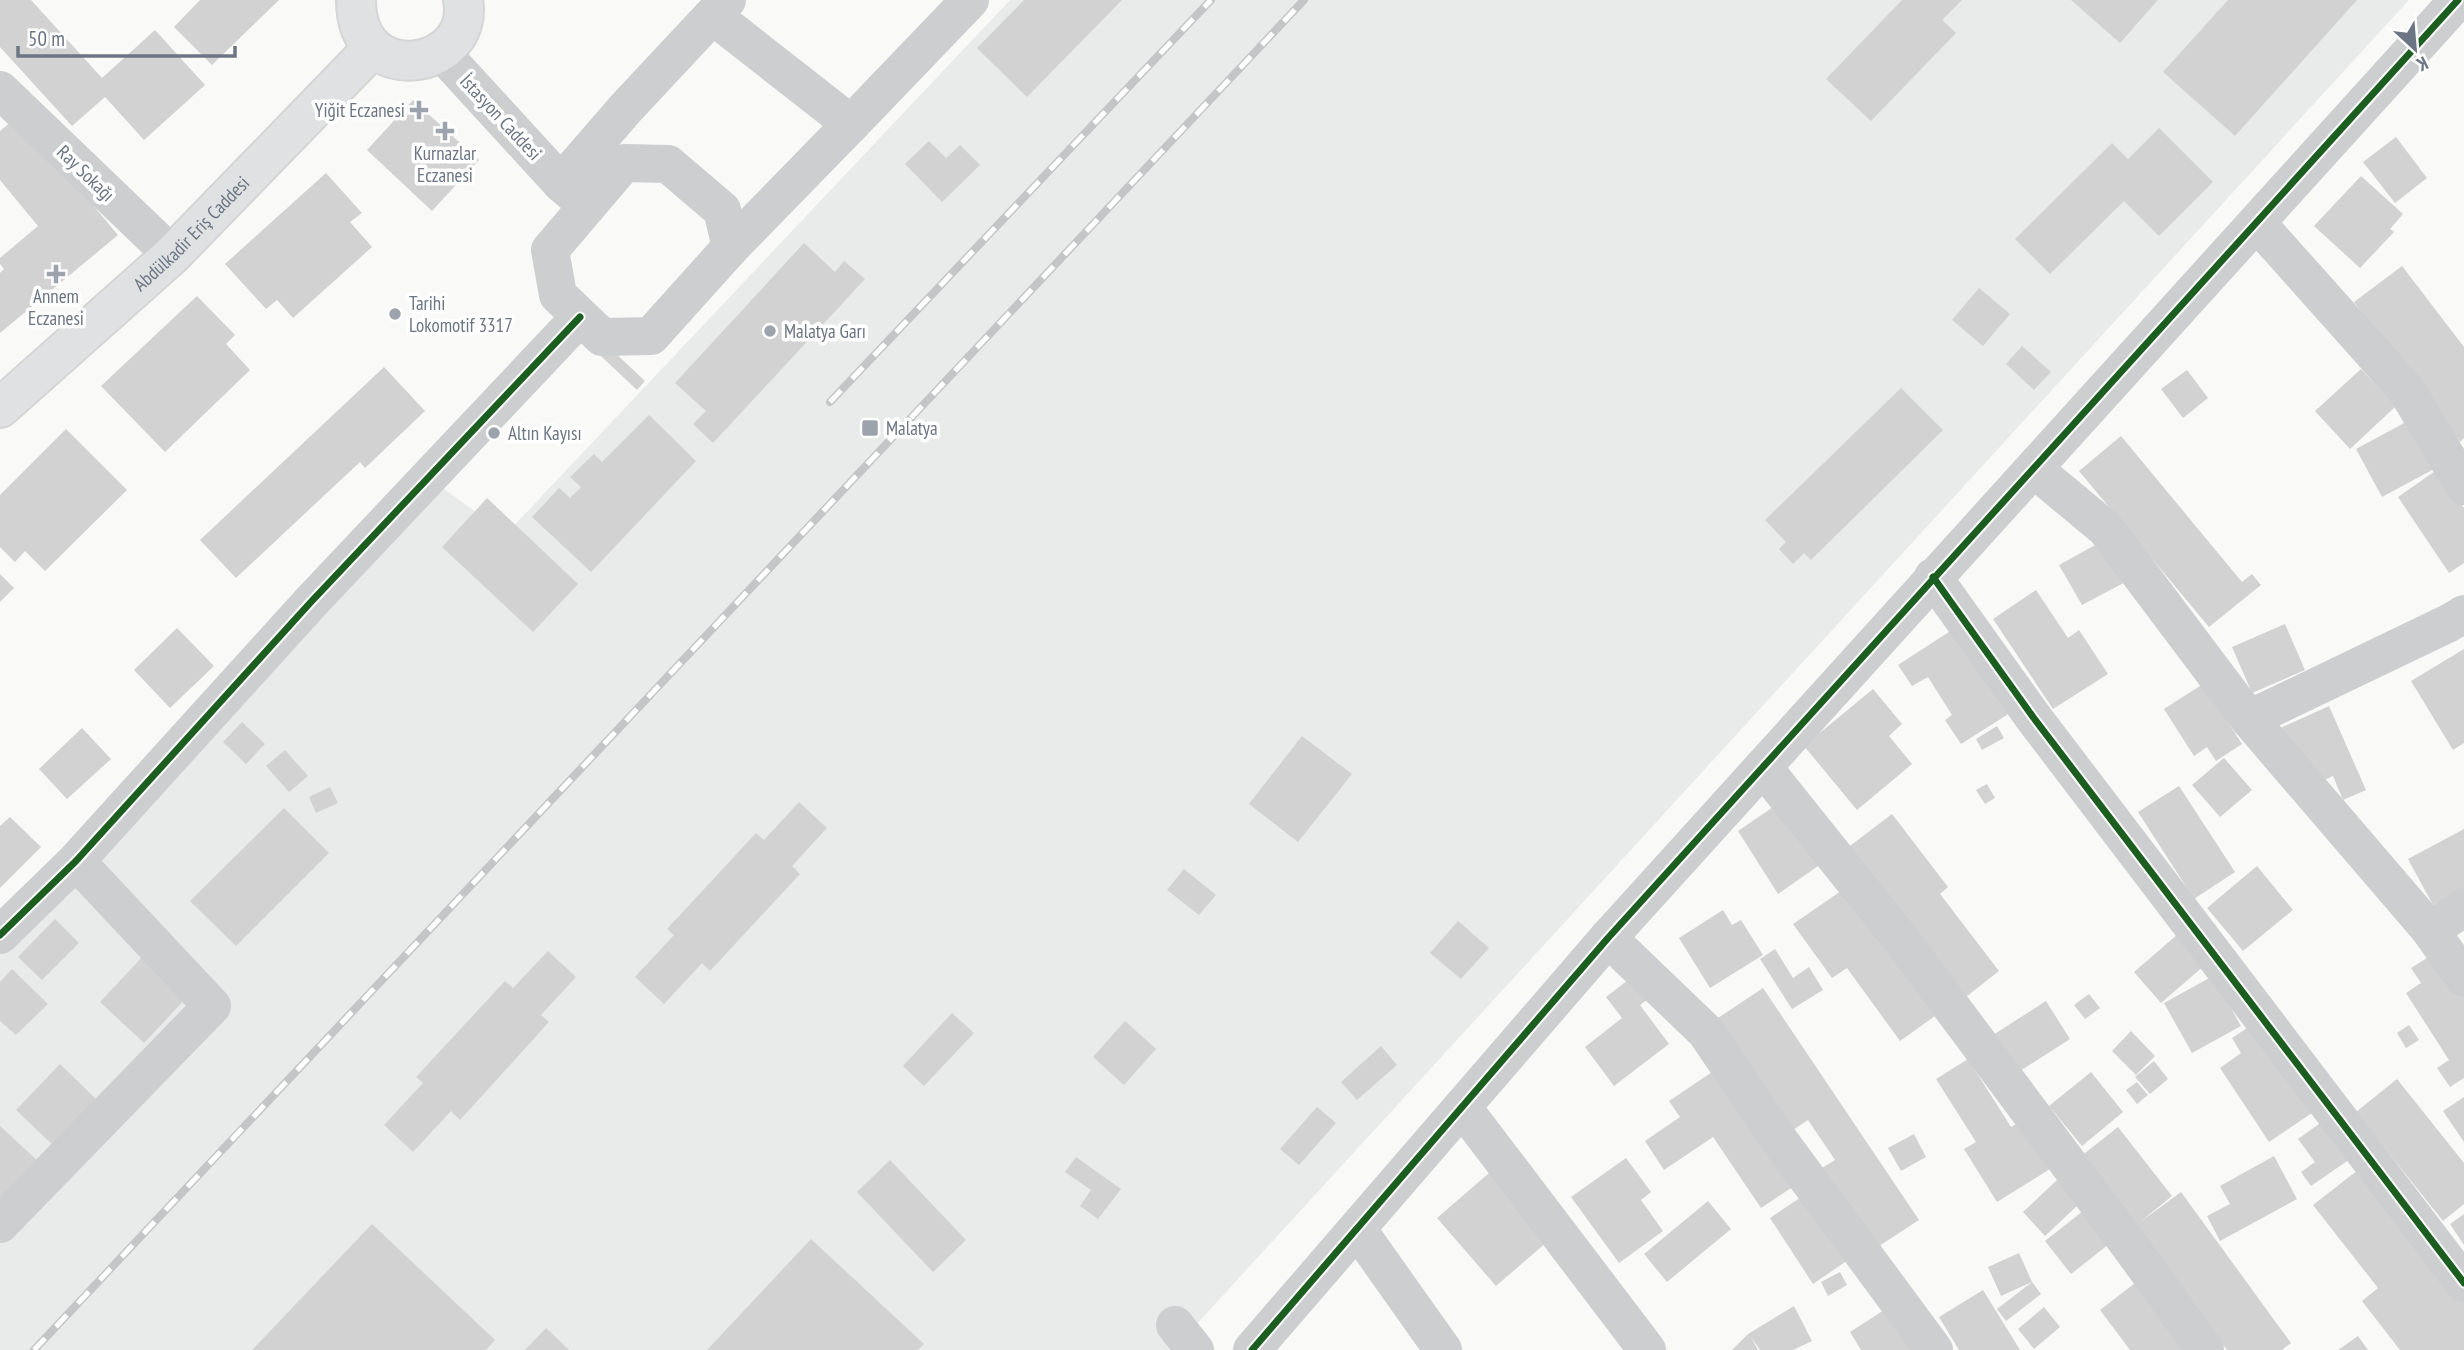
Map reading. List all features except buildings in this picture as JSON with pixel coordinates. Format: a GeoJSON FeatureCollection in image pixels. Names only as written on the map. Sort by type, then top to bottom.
{"type":"FeatureCollection","features":[{"type":"Feature","properties":{"kind":"main road"},"geometry":{"type":"LineString","coordinates":[[356,0],[356,16],[362,33],[373,48],[389,58],[406,61],[424,60],[441,52],[462,23],[463,0]]}},
{"type":"Feature","properties":{"kind":"main road","name":"Abdülkadir Eriş Caddesi"},"geometry":{"type":"LineString","coordinates":[[0,408],[172,255],[373,48]]}},
{"type":"Feature","properties":{"kind":"street"},"geometry":{"type":"LineString","coordinates":[[851,124],[720,8],[626,108],[575,194],[550,250],[558,295],[602,337],[650,335],[731,247],[851,124],[970,0]]}},
{"type":"Feature","properties":{"kind":"street"},"geometry":{"type":"LineString","coordinates":[[1252,1350],[1608,939],[2458,0]]}},
{"type":"Feature","properties":{"kind":"street","name":"İstasyon Caddesi"},"geometry":{"type":"LineString","coordinates":[[441,52],[575,194]]}},
{"type":"Feature","properties":{"kind":"street","name":"Ray Sokağı"},"geometry":{"type":"LineString","coordinates":[[0,90],[172,255]]}},
{"type":"Feature","properties":{"kind":"street"},"geometry":{"type":"LineString","coordinates":[[575,194],[624,163],[668,164],[722,210],[731,247]]}},
{"type":"Feature","properties":{"kind":"street"},"geometry":{"type":"LineString","coordinates":[[2256,223],[2407,391],[2464,486]]}},
{"type":"Feature","properties":{"kind":"street"},"geometry":{"type":"LineString","coordinates":[[0,935],[76,861],[310,603],[580,317]]}},
{"type":"Feature","properties":{"kind":"street"},"geometry":{"type":"LineString","coordinates":[[2034,469],[2106,529],[2249,719],[2430,930],[2464,978]]}},
{"type":"Feature","properties":{"kind":"street"},"geometry":{"type":"LineString","coordinates":[[1933,578],[2033,717],[2464,1283]]}},
{"type":"Feature","properties":{"kind":"street"},"geometry":{"type":"LineString","coordinates":[[2249,719],[2464,614]]}},
{"type":"Feature","properties":{"kind":"street"},"geometry":{"type":"LineString","coordinates":[[1763,767],[1899,937],[2205,1350]]}},
{"type":"Feature","properties":{"kind":"street"},"geometry":{"type":"LineString","coordinates":[[0,1224],[212,1006],[76,861]]}},
{"type":"Feature","properties":{"kind":"street"},"geometry":{"type":"LineString","coordinates":[[2430,930],[2464,908]]}},
{"type":"Feature","properties":{"kind":"street"},"geometry":{"type":"LineString","coordinates":[[1608,939],[1706,1032],[1779,1140],[1934,1350]]}},
{"type":"Feature","properties":{"kind":"street"},"geometry":{"type":"LineString","coordinates":[[1463,1108],[1647,1350]]}},
{"type":"Feature","properties":{"kind":"street"},"geometry":{"type":"LineString","coordinates":[[1358,1230],[1443,1350]]}},
{"type":"Feature","properties":{"kind":"shaded area"},"geometry":{"type":"Polygon","coordinates":[[[1010,0],[2409,0],[1173,1350],[0,1350],[0,924],[429,478],[506,534],[1010,0]]]}},
{"type":"Feature","properties":{"kind":"railway"},"geometry":{"type":"LineString","coordinates":[[830,402],[1211,0]]}},
{"type":"Feature","properties":{"kind":"railway"},"geometry":{"type":"LineString","coordinates":[[34,1350],[1304,0]]}},
{"type":"Feature","properties":{"kind":"cycle path"},"geometry":{"type":"LineString","coordinates":[[1252,1350],[1608,938],[2458,0]]}},
{"type":"Feature","properties":{"kind":"cycle path"},"geometry":{"type":"LineString","coordinates":[[0,935],[76,861],[310,603],[580,317]]}},
{"type":"Feature","properties":{"kind":"cycle path"},"geometry":{"type":"LineString","coordinates":[[1933,577],[2033,717],[2464,1283]]}},
{"type":"Feature","properties":{"kind":"place","name":"Yiğit Eczanesi"},"geometry":{"type":"Point","coordinates":[419,110]}},
{"type":"Feature","properties":{"kind":"place","name":"Kurnazlar Eczanesi"},"geometry":{"type":"Point","coordinates":[445,131]}},
{"type":"Feature","properties":{"kind":"place","name":"Annem Eczanesi"},"geometry":{"type":"Point","coordinates":[56,274]}},
{"type":"Feature","properties":{"kind":"place","name":"Tarihi Lokomotif 3317"},"geometry":{"type":"Point","coordinates":[395,314]}},
{"type":"Feature","properties":{"kind":"place","name":"Malatya Garı"},"geometry":{"type":"Point","coordinates":[770,331]}},
{"type":"Feature","properties":{"kind":"place","name":"Malatya"},"geometry":{"type":"Point","coordinates":[870,428]}},
{"type":"Feature","properties":{"kind":"place","name":"Altın Kayısı"},"geometry":{"type":"Point","coordinates":[494,433]}}]}
